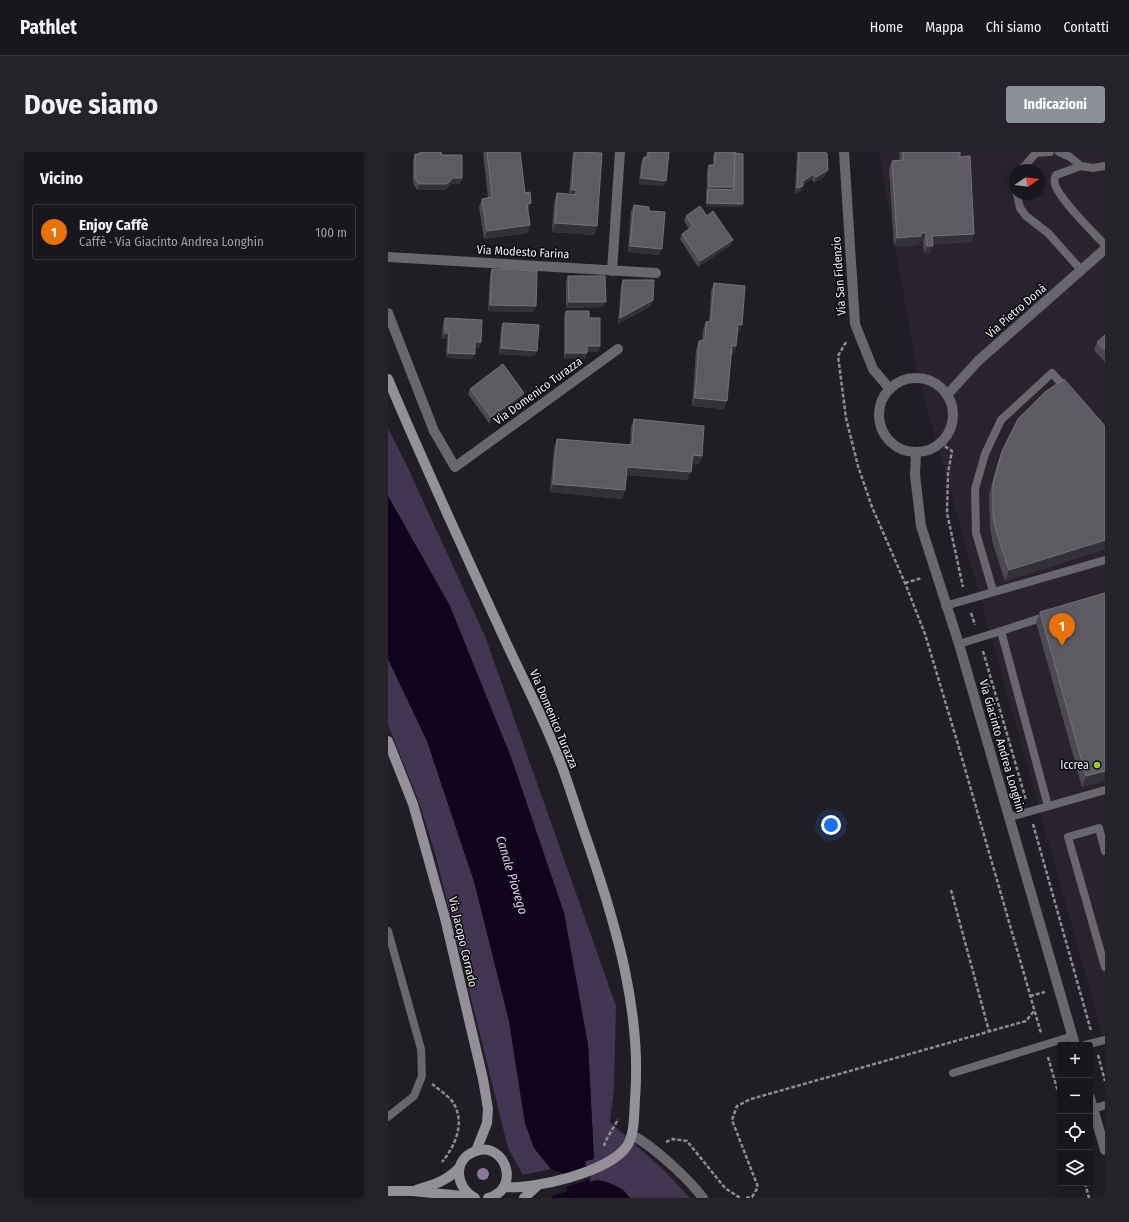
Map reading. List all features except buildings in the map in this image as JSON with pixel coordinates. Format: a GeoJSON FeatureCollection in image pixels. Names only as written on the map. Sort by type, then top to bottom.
{"type":"FeatureCollection","features":[{"type":"Feature","properties":{"kind":"main road","name":"Via Domenico Turazza"},"geometry":{"type":"LineString","coordinates":[[388,379],[418,452],[554,745],[606,895],[628,986],[635,1031],[637,1079],[632,1135]]}},
{"type":"Feature","properties":{"kind":"main road","name":"Via Jacopo Corrado"},"geometry":{"type":"LineString","coordinates":[[388,741],[413,804],[445,918],[483,1079],[488,1109],[488,1123],[476,1151]]}},
{"type":"Feature","properties":{"kind":"main road"},"geometry":{"type":"LineString","coordinates":[[488,1198],[517,1188],[538,1186],[600,1167],[622,1152],[628,1145],[632,1135]]}},
{"type":"Feature","properties":{"kind":"main road"},"geometry":{"type":"LineString","coordinates":[[412,1191],[438,1184],[451,1177],[459,1168],[465,1157],[476,1151],[490,1151],[502,1160],[507,1173],[504,1192]]}},
{"type":"Feature","properties":{"kind":"main road"},"geometry":{"type":"LineString","coordinates":[[459,1168],[459,1180],[464,1190],[475,1198]]}},
{"type":"Feature","properties":{"kind":"main road"},"geometry":{"type":"LineString","coordinates":[[524,1198],[538,1186]]}},
{"type":"Feature","properties":{"kind":"main road"},"geometry":{"type":"LineString","coordinates":[[388,1191],[412,1191],[475,1198]]}},
{"type":"Feature","properties":{"kind":"street"},"geometry":{"type":"LineString","coordinates":[[612,271],[620,152]]}},
{"type":"Feature","properties":{"kind":"street","name":"Via San Fidenzio"},"geometry":{"type":"LineString","coordinates":[[844,152],[856,324],[873,369],[890,389]]}},
{"type":"Feature","properties":{"kind":"street","name":"Via Pietro Donà"},"geometry":{"type":"LineString","coordinates":[[947,396],[978,361],[1105,249]]}},
{"type":"Feature","properties":{"kind":"street","name":"Via Modesto Farina"},"geometry":{"type":"LineString","coordinates":[[388,257],[656,273]]}},
{"type":"Feature","properties":{"kind":"street","name":"Via Domenico Turazza"},"geometry":{"type":"LineString","coordinates":[[388,313],[434,430],[455,467],[618,349]]}},
{"type":"Feature","properties":{"kind":"street"},"geometry":{"type":"LineString","coordinates":[[920,379],[940,387],[947,396],[952,408],[952,421],[948,433],[940,443],[929,450],[916,453],[904,451],[893,445],[885,435],[880,424],[879,411],[883,399],[890,389],[904,381],[920,379]]}},
{"type":"Feature","properties":{"kind":"street","name":"Via Giacinto Andrea Longhin"},"geometry":{"type":"LineString","coordinates":[[916,453],[915,475],[921,526],[945,606],[959,644],[1074,1040]]}},
{"type":"Feature","properties":{"kind":"street"},"geometry":{"type":"LineString","coordinates":[[1093,1109],[1105,1150]]}},
{"type":"Feature","properties":{"kind":"street"},"geometry":{"type":"LineString","coordinates":[[632,1135],[642,1140],[703,1198]]}},
{"type":"Feature","properties":{"kind":"lane"},"geometry":{"type":"LineString","coordinates":[[1026,164],[1036,153],[1050,152]]}},
{"type":"Feature","properties":{"kind":"lane"},"geometry":{"type":"LineString","coordinates":[[1059,152],[1070,157],[1081,166]]}},
{"type":"Feature","properties":{"kind":"lane"},"geometry":{"type":"LineString","coordinates":[[1105,166],[1093,168],[1081,166],[1056,175],[1054,180],[1056,187],[1064,199],[1105,245]]}},
{"type":"Feature","properties":{"kind":"lane"},"geometry":{"type":"LineString","coordinates":[[1018,200],[1020,208],[1026,216],[1048,233],[1081,270]]}},
{"type":"Feature","properties":{"kind":"lane"},"geometry":{"type":"LineString","coordinates":[[993,591],[976,533],[975,489],[985,454],[1001,420],[1052,373],[1073,397]]}},
{"type":"Feature","properties":{"kind":"lane"},"geometry":{"type":"LineString","coordinates":[[945,606],[1105,560]]}},
{"type":"Feature","properties":{"kind":"lane"},"geometry":{"type":"LineString","coordinates":[[959,644],[1053,614]]}},
{"type":"Feature","properties":{"kind":"lane"},"geometry":{"type":"LineString","coordinates":[[1001,631],[1048,806]]}},
{"type":"Feature","properties":{"kind":"lane"},"geometry":{"type":"LineString","coordinates":[[1010,817],[1105,790]]}},
{"type":"Feature","properties":{"kind":"lane"},"geometry":{"type":"LineString","coordinates":[[1105,851],[1099,828],[1068,837],[1105,967]]}},
{"type":"Feature","properties":{"kind":"lane"},"geometry":{"type":"LineString","coordinates":[[388,931],[422,1049],[422,1076],[414,1096],[388,1117]]}},
{"type":"Feature","properties":{"kind":"lane"},"geometry":{"type":"LineString","coordinates":[[953,1073],[1074,1040]]}},
{"type":"Feature","properties":{"kind":"lane"},"geometry":{"type":"LineString","coordinates":[[1094,1042],[1105,1040]]}},
{"type":"Feature","properties":{"kind":"lane"},"geometry":{"type":"LineString","coordinates":[[1093,1109],[1105,1104]]}},
{"type":"Feature","properties":{"kind":"path"},"geometry":{"type":"LineString","coordinates":[[746,1198],[752,1197],[758,1187],[732,1120],[737,1106],[751,1099],[1026,1021],[1034,1011],[957,741],[924,634],[905,583],[872,507],[858,466],[846,418],[838,356],[856,324]]}},
{"type":"Feature","properties":{"kind":"path"},"geometry":{"type":"LineString","coordinates":[[940,443],[952,451],[948,473],[947,513],[958,570],[965,591]]}},
{"type":"Feature","properties":{"kind":"path"},"geometry":{"type":"LineString","coordinates":[[970,611],[976,628]]}},
{"type":"Feature","properties":{"kind":"path"},"geometry":{"type":"LineString","coordinates":[[984,654],[1027,802]]}},
{"type":"Feature","properties":{"kind":"path"},"geometry":{"type":"LineString","coordinates":[[1032,821],[1105,1081]]}},
{"type":"Feature","properties":{"kind":"path"},"geometry":{"type":"LineString","coordinates":[[951,890],[989,1031]]}},
{"type":"Feature","properties":{"kind":"path"},"geometry":{"type":"LineString","coordinates":[[422,1076],[451,1100],[456,1109],[459,1120],[458,1134],[450,1152],[441,1163]]}},
{"type":"Feature","properties":{"kind":"path"},"geometry":{"type":"LineString","coordinates":[[604,1149],[604,1142],[612,1132],[620,1114]]}},
{"type":"Feature","properties":{"kind":"path"},"geometry":{"type":"LineString","coordinates":[[673,1139],[687,1141],[726,1188],[740,1198]]}},
{"type":"Feature","properties":{"kind":"path"},"geometry":{"type":"LineString","coordinates":[[1086,1186],[1089,1198]]}},
{"type":"Feature","properties":{"kind":"shaded area"},"geometry":{"type":"Polygon","coordinates":[[[879,152],[1105,152],[1105,1044],[917,372],[879,152]]]}},
{"type":"Feature","properties":{"kind":"shaded area"},"geometry":{"type":"Polygon","coordinates":[[[388,428],[408,468],[485,636],[616,1006],[614,1088],[610,1122],[666,1172],[690,1198],[630,1198],[623,1189],[598,1179],[590,1182],[585,1161],[594,1159],[588,1045],[564,913],[512,760],[450,607],[388,496],[388,428]]]}},
{"type":"Feature","properties":{"kind":"shaded area"},"geometry":{"type":"Polygon","coordinates":[[[388,659],[427,741],[474,882],[509,1021],[525,1123],[534,1148],[551,1169],[523,1175],[508,1148],[436,857],[419,802],[388,725],[388,659]]]}},
{"type":"Feature","properties":{"kind":"water","name":"Canale Piovego"},"geometry":{"type":"Polygon","coordinates":[[[388,496],[450,606],[512,760],[564,913],[588,1045],[594,1159],[585,1161],[590,1182],[601,1181],[612,1184],[622,1190],[630,1198],[551,1198],[552,1196],[567,1191],[562,1173],[551,1169],[534,1148],[525,1123],[509,1021],[474,881],[427,741],[388,659],[388,496]]]}},
{"type":"Feature","properties":{"kind":"pier"},"geometry":{"type":"Polygon","coordinates":[[[588,1166],[591,1179],[564,1188],[560,1175],[588,1166]]]}},
{"type":"Feature","properties":{"kind":"place","name":"Enjoy Caffè"},"geometry":{"type":"Point","coordinates":[1062,646]}},
{"type":"Feature","properties":{"kind":"place","name":"Iccrea"},"geometry":{"type":"Point","coordinates":[1097,765]}}]}
